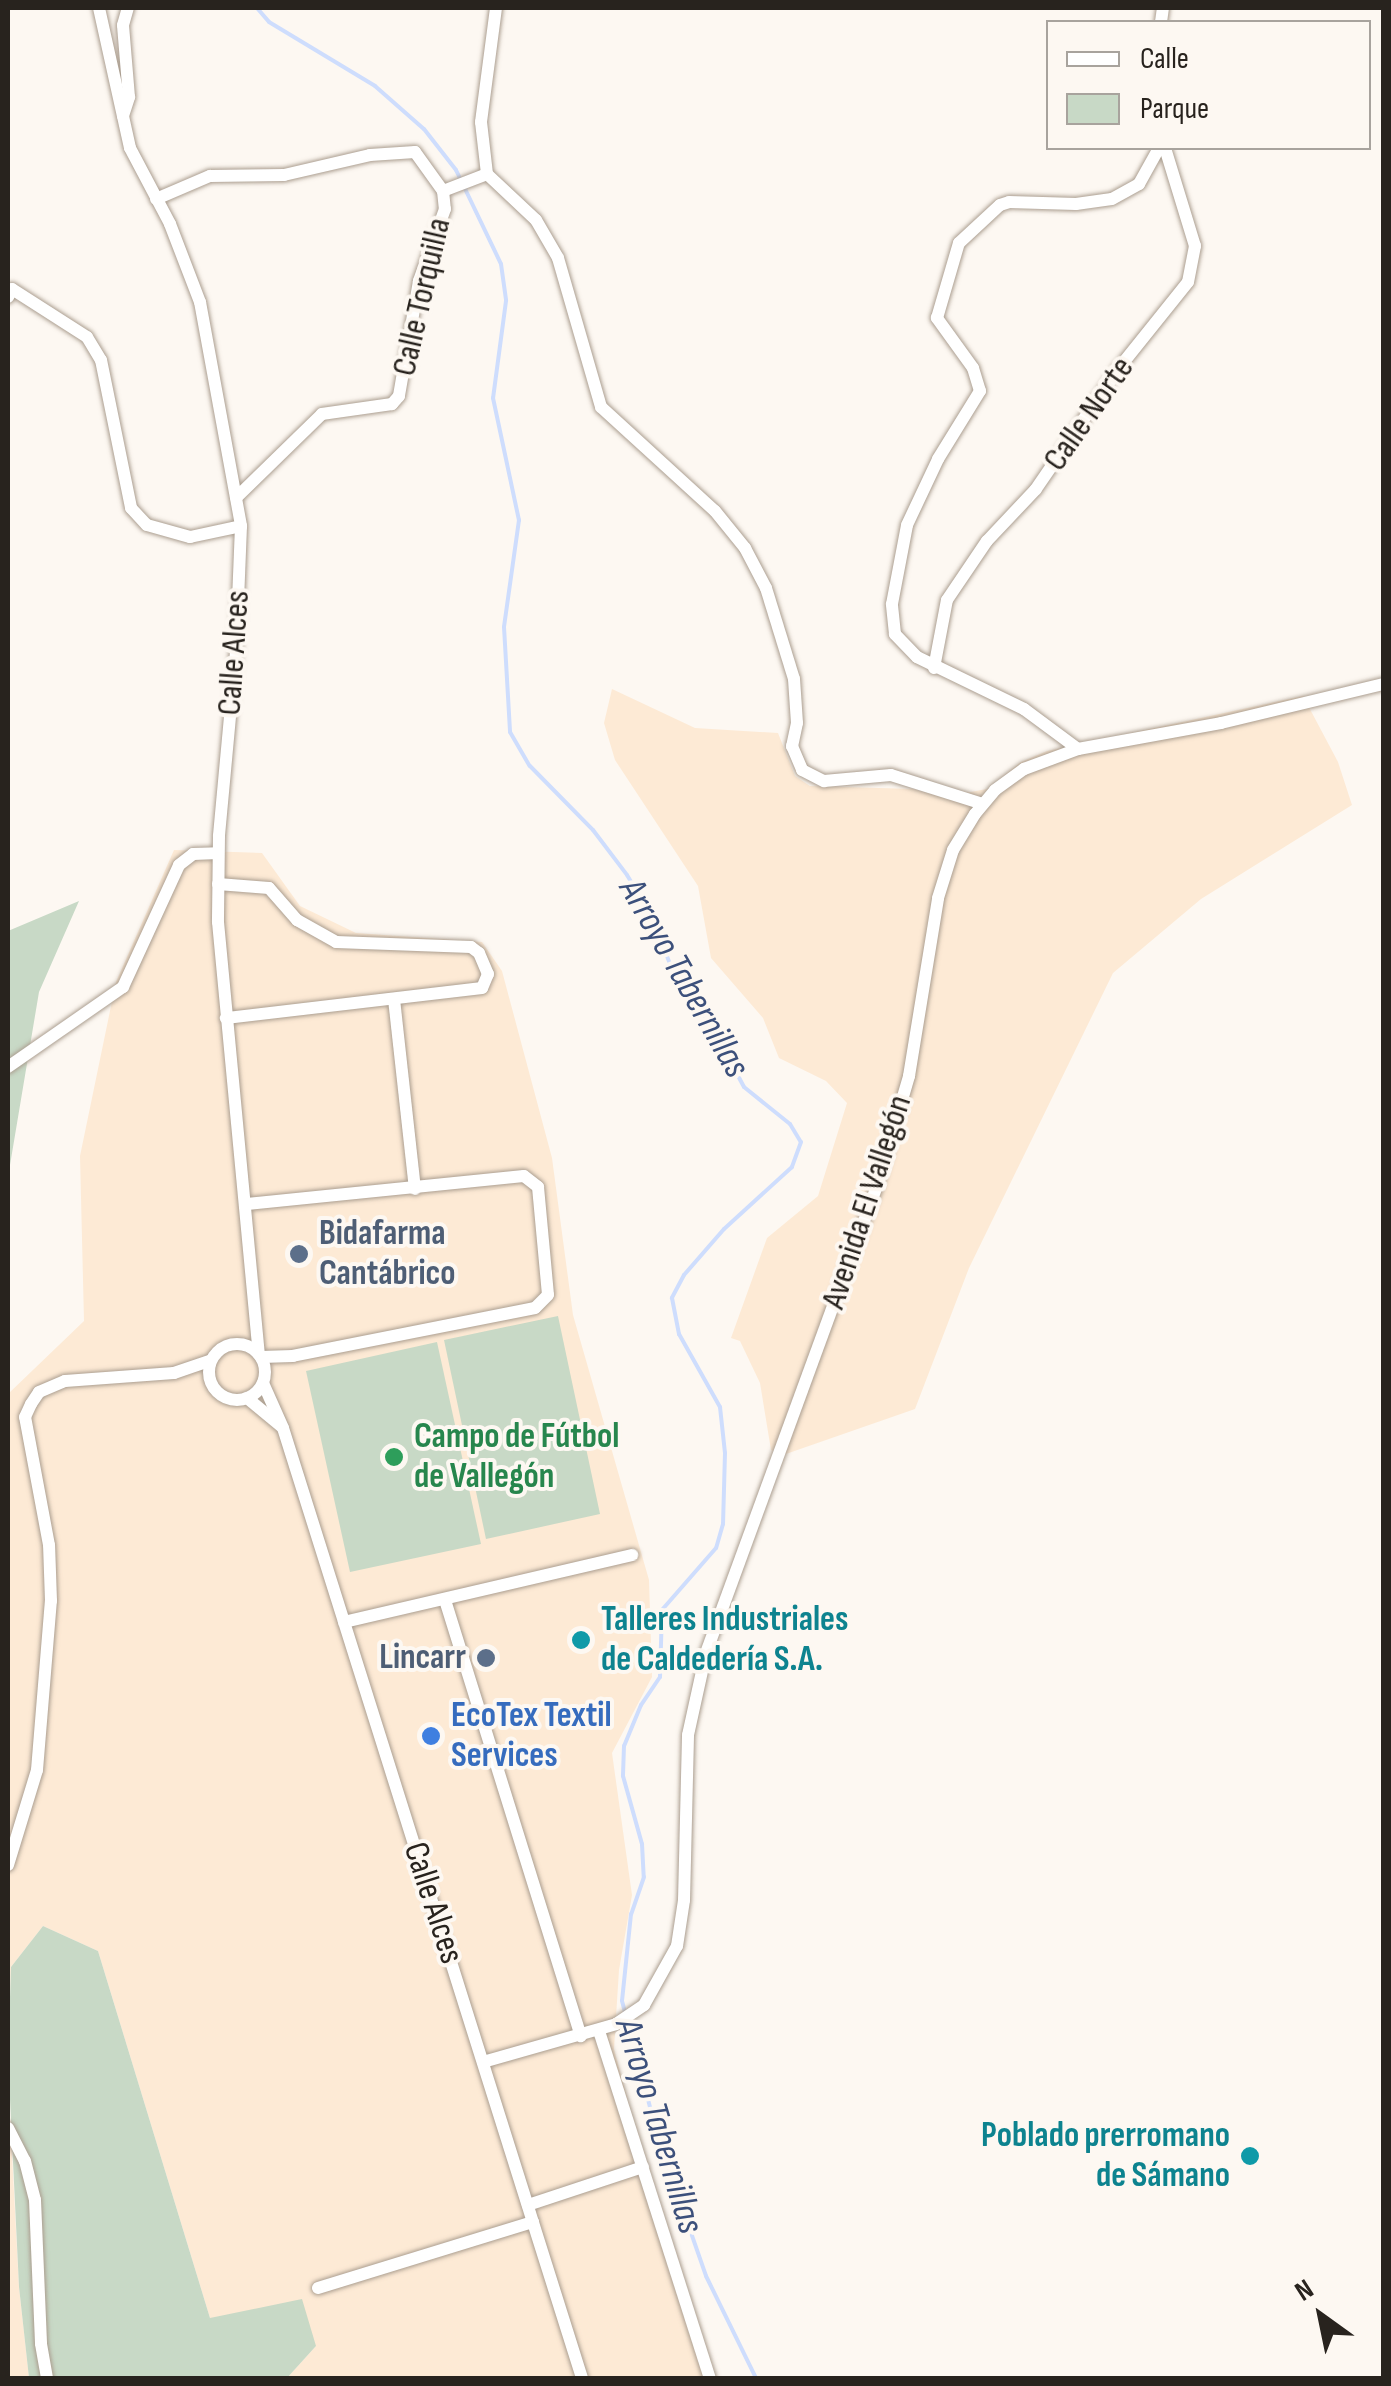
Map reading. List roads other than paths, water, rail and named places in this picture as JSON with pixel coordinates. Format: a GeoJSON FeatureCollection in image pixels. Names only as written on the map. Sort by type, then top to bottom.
{"type":"FeatureCollection","features":[{"type":"Feature","properties":{"kind":"street","name":"Calle Alces"},"geometry":{"type":"LineString","coordinates":[[99,8],[130,148],[200,302],[241,526],[236,652],[218,884],[226,1018],[262,1366],[582,2378]]}},
{"type":"Feature","properties":{"kind":"street"},"geometry":{"type":"LineString","coordinates":[[122,119],[128,97],[123,25],[128,8]]}},
{"type":"Feature","properties":{"kind":"street"},"geometry":{"type":"LineString","coordinates":[[480,176],[481,122],[496,8]]}},
{"type":"Feature","properties":{"kind":"street"},"geometry":{"type":"LineString","coordinates":[[1078,749],[1024,709],[934,668],[896,634],[892,604],[907,525],[938,459],[980,391],[974,368],[937,318],[954,253],[970,230],[1000,205],[1028,200],[1076,204],[1112,200],[1139,184],[1161,150]]}},
{"type":"Feature","properties":{"kind":"street","name":"Calle Norte"},"geometry":{"type":"LineString","coordinates":[[934,668],[947,600],[987,541],[1036,489],[1119,368],[1188,282],[1195,246],[1163,150]]}},
{"type":"Feature","properties":{"kind":"street","name":"Calle Torquilla"},"geometry":{"type":"LineString","coordinates":[[156,199],[210,176],[284,175],[370,155],[415,152],[447,189],[445,209],[416,297],[399,396],[392,404],[322,414],[236,498]]}},
{"type":"Feature","properties":{"kind":"street"},"geometry":{"type":"LineString","coordinates":[[447,189],[480,176]]}},
{"type":"Feature","properties":{"kind":"street"},"geometry":{"type":"LineString","coordinates":[[480,176],[536,220],[558,258],[601,408],[715,511],[745,548],[766,588],[794,679],[797,723],[792,746],[802,770],[824,781],[891,776],[983,804]]}},
{"type":"Feature","properties":{"kind":"street"},"geometry":{"type":"LineString","coordinates":[[8,297],[12,290],[87,337],[101,360],[132,508],[147,525],[190,537],[241,526]]}},
{"type":"Feature","properties":{"kind":"street","name":"Avenida El Vallegón"},"geometry":{"type":"LineString","coordinates":[[599,2031],[644,2005],[676,1946],[684,1900],[688,1735],[706,1653],[877,1186],[909,1076],[938,898],[954,850],[983,804],[1024,770],[1078,749],[1221,723],[1384,684]]}},
{"type":"Feature","properties":{"kind":"street"},"geometry":{"type":"LineString","coordinates":[[8,1067],[123,987],[179,865],[193,854],[218,852]]}},
{"type":"Feature","properties":{"kind":"street"},"geometry":{"type":"LineString","coordinates":[[218,884],[269,888],[298,920],[336,942],[471,947],[483,960],[488,974],[482,988],[226,1018]]}},
{"type":"Feature","properties":{"kind":"street"},"geometry":{"type":"LineString","coordinates":[[394,999],[416,1189]]}},
{"type":"Feature","properties":{"kind":"street"},"geometry":{"type":"LineString","coordinates":[[247,1204],[532,1179],[538,1186],[548,1295],[544,1302],[262,1366],[248,1398]]}},
{"type":"Feature","properties":{"kind":"street"},"geometry":{"type":"LineString","coordinates":[[240,1344],[259,1318]]}},
{"type":"Feature","properties":{"kind":"street"},"geometry":{"type":"LineString","coordinates":[[8,1865],[37,1770],[51,1600],[49,1545],[26,1417],[39,1392],[64,1381],[174,1372],[211,1360],[227,1345],[240,1344],[262,1366]]}},
{"type":"Feature","properties":{"kind":"street"},"geometry":{"type":"LineString","coordinates":[[210,1382],[211,1360]]}},
{"type":"Feature","properties":{"kind":"street"},"geometry":{"type":"LineString","coordinates":[[174,1372],[210,1382],[226,1398],[248,1398],[283,1428]]}},
{"type":"Feature","properties":{"kind":"street"},"geometry":{"type":"LineString","coordinates":[[344,1622],[632,1556]]}},
{"type":"Feature","properties":{"kind":"street"},"geometry":{"type":"LineString","coordinates":[[445,1600],[581,2036]]}},
{"type":"Feature","properties":{"kind":"street"},"geometry":{"type":"LineString","coordinates":[[483,2062],[599,2031],[710,2378]]}},
{"type":"Feature","properties":{"kind":"street"},"geometry":{"type":"LineString","coordinates":[[8,2128],[25,2162],[36,2200],[41,2344],[47,2378]]}},
{"type":"Feature","properties":{"kind":"street"},"geometry":{"type":"LineString","coordinates":[[528,2205],[643,2167]]}},
{"type":"Feature","properties":{"kind":"street"},"geometry":{"type":"LineString","coordinates":[[318,2288],[533,2222]]}},
{"type":"Feature","properties":{"kind":"waterway","name":"Arroyo Tabernillas"},"geometry":{"type":"LineString","coordinates":[[257,8],[269,22],[375,86],[424,129],[456,170],[501,264],[506,301],[493,398],[519,520],[504,627],[510,732],[530,766],[593,830],[627,875],[651,915],[677,982],[711,1025],[744,1087],[790,1124],[801,1142],[792,1167],[724,1229],[684,1275],[672,1298],[679,1334],[720,1407],[725,1453],[723,1524],[716,1548],[662,1610],[660,1677],[641,1705],[624,1746],[623,1776],[642,1844],[644,1877],[631,1914],[622,2001],[625,2012]]}},
{"type":"Feature","properties":{"kind":"waterway","name":"Arroyo Tabernillas"},"geometry":{"type":"LineString","coordinates":[[628,2022],[658,2138],[706,2276],[756,2378]]}},
{"type":"Feature","properties":{"kind":"place","name":"Bidafarma Cantábrico"},"geometry":{"type":"Point","coordinates":[299,1254]}},
{"type":"Feature","properties":{"kind":"place","name":"Campo de Fútbol de Vallegón"},"geometry":{"type":"Point","coordinates":[394,1457]}},
{"type":"Feature","properties":{"kind":"place","name":"Talleres Industriales de Caldedería S.A."},"geometry":{"type":"Point","coordinates":[581,1640]}},
{"type":"Feature","properties":{"kind":"place","name":"Lincarr"},"geometry":{"type":"Point","coordinates":[486,1658]}},
{"type":"Feature","properties":{"kind":"place","name":"EcoTex Textil Services"},"geometry":{"type":"Point","coordinates":[431,1736]}},
{"type":"Feature","properties":{"kind":"place","name":"Poblado prerromano de Sámano"},"geometry":{"type":"Point","coordinates":[1250,2156]}}]}
